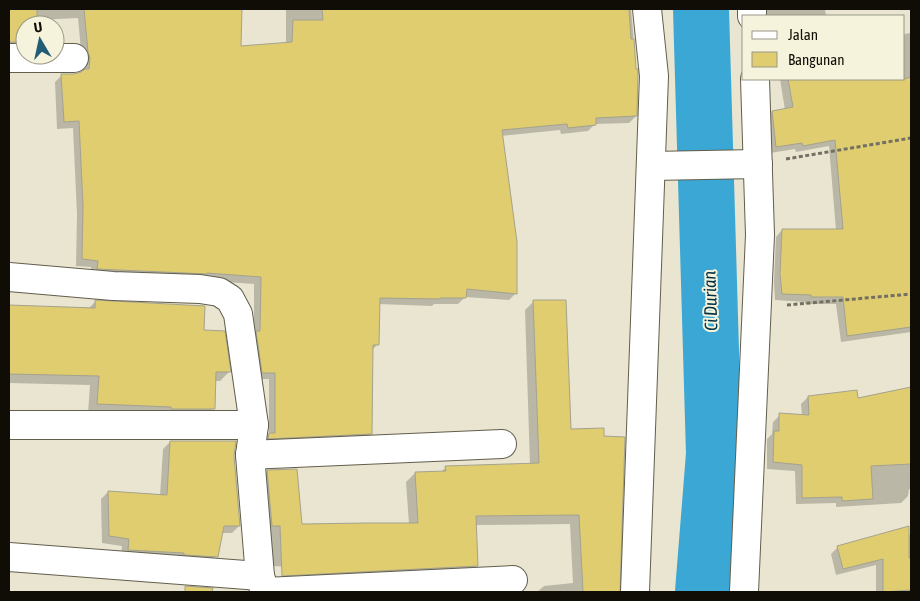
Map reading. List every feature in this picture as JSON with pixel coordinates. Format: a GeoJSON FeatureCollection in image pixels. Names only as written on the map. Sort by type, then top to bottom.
{"type":"FeatureCollection","features":[{"type":"Feature","properties":{"kind":"street"},"geometry":{"type":"LineString","coordinates":[[635,592],[663,165],[647,9]]}},
{"type":"Feature","properties":{"kind":"street"},"geometry":{"type":"LineString","coordinates":[[9,58],[74,58]]}},
{"type":"Feature","properties":{"kind":"street"},"geometry":{"type":"LineString","coordinates":[[744,592],[760,235],[747,164],[755,80]]}},
{"type":"Feature","properties":{"kind":"street"},"geometry":{"type":"LineString","coordinates":[[663,165],[747,164]]}},
{"type":"Feature","properties":{"kind":"street"},"geometry":{"type":"LineString","coordinates":[[9,277],[113,286],[200,289],[219,292],[230,299],[238,314],[254,425],[250,455],[264,587]]}},
{"type":"Feature","properties":{"kind":"street"},"geometry":{"type":"LineString","coordinates":[[9,425],[254,425]]}},
{"type":"Feature","properties":{"kind":"street"},"geometry":{"type":"LineString","coordinates":[[250,455],[502,444]]}},
{"type":"Feature","properties":{"kind":"street"},"geometry":{"type":"LineString","coordinates":[[9,557],[264,587],[513,580]]}},
{"type":"Feature","properties":{"kind":"path"},"geometry":{"type":"LineString","coordinates":[[747,164],[911,138]]}},
{"type":"Feature","properties":{"kind":"path"},"geometry":{"type":"LineString","coordinates":[[757,308],[911,294]]}},
{"type":"Feature","properties":{"kind":"building"},"geometry":{"type":"Polygon","coordinates":[[[9,9],[37,9],[37,15],[15,15],[15,42],[9,42],[9,9]]]}},
{"type":"Feature","properties":{"kind":"building"},"geometry":{"type":"Polygon","coordinates":[[[84,9],[242,9],[241,46],[292,42],[293,20],[323,20],[322,9],[629,9],[631,39],[634,39],[636,69],[638,69],[637,116],[596,118],[596,125],[568,128],[567,124],[502,130],[517,242],[517,294],[467,289],[466,298],[380,298],[379,345],[373,345],[372,434],[268,439],[269,433],[275,433],[275,373],[262,373],[256,331],[260,331],[261,277],[97,269],[98,261],[82,259],[83,206],[79,121],[64,122],[61,74],[74,74],[89,69],[90,58],[84,9]]]}},
{"type":"Feature","properties":{"kind":"building"},"geometry":{"type":"Polygon","coordinates":[[[911,77],[911,327],[847,336],[843,297],[811,297],[811,295],[782,294],[780,274],[782,229],[843,229],[835,140],[803,146],[802,143],[776,147],[772,111],[793,107],[788,80],[905,79],[911,77]]]}},
{"type":"Feature","properties":{"kind":"building"},"geometry":{"type":"Polygon","coordinates":[[[95,300],[205,306],[204,330],[225,331],[231,372],[216,372],[215,409],[171,409],[171,407],[97,404],[99,376],[9,374],[9,305],[95,308],[95,300]]]}},
{"type":"Feature","properties":{"kind":"building"},"geometry":{"type":"Polygon","coordinates":[[[533,300],[566,300],[571,429],[604,428],[604,436],[625,437],[620,592],[583,592],[579,515],[476,516],[478,566],[282,576],[280,526],[272,526],[267,470],[297,469],[302,524],[418,523],[415,472],[446,471],[445,466],[539,463],[533,300]]]}},
{"type":"Feature","properties":{"kind":"building"},"geometry":{"type":"Polygon","coordinates":[[[911,387],[911,464],[871,466],[873,499],[842,501],[842,497],[802,498],[802,465],[773,462],[774,431],[779,431],[779,413],[809,415],[808,396],[857,390],[858,398],[911,387]]]}},
{"type":"Feature","properties":{"kind":"building"},"geometry":{"type":"Polygon","coordinates":[[[170,441],[236,441],[234,456],[240,526],[224,526],[218,557],[128,550],[129,539],[109,536],[108,491],[167,495],[170,441]]]}},
{"type":"Feature","properties":{"kind":"building"},"geometry":{"type":"Polygon","coordinates":[[[909,526],[911,590],[883,592],[883,559],[843,569],[837,546],[909,526]]]}},
{"type":"Feature","properties":{"kind":"building"},"geometry":{"type":"Polygon","coordinates":[[[185,586],[213,588],[212,592],[185,592],[185,586]]]}},
{"type":"Feature","properties":{"kind":"waterway","name":"Ci Durian"},"geometry":{"type":"LineString","coordinates":[[701,9],[714,454],[703,592]]}}]}
